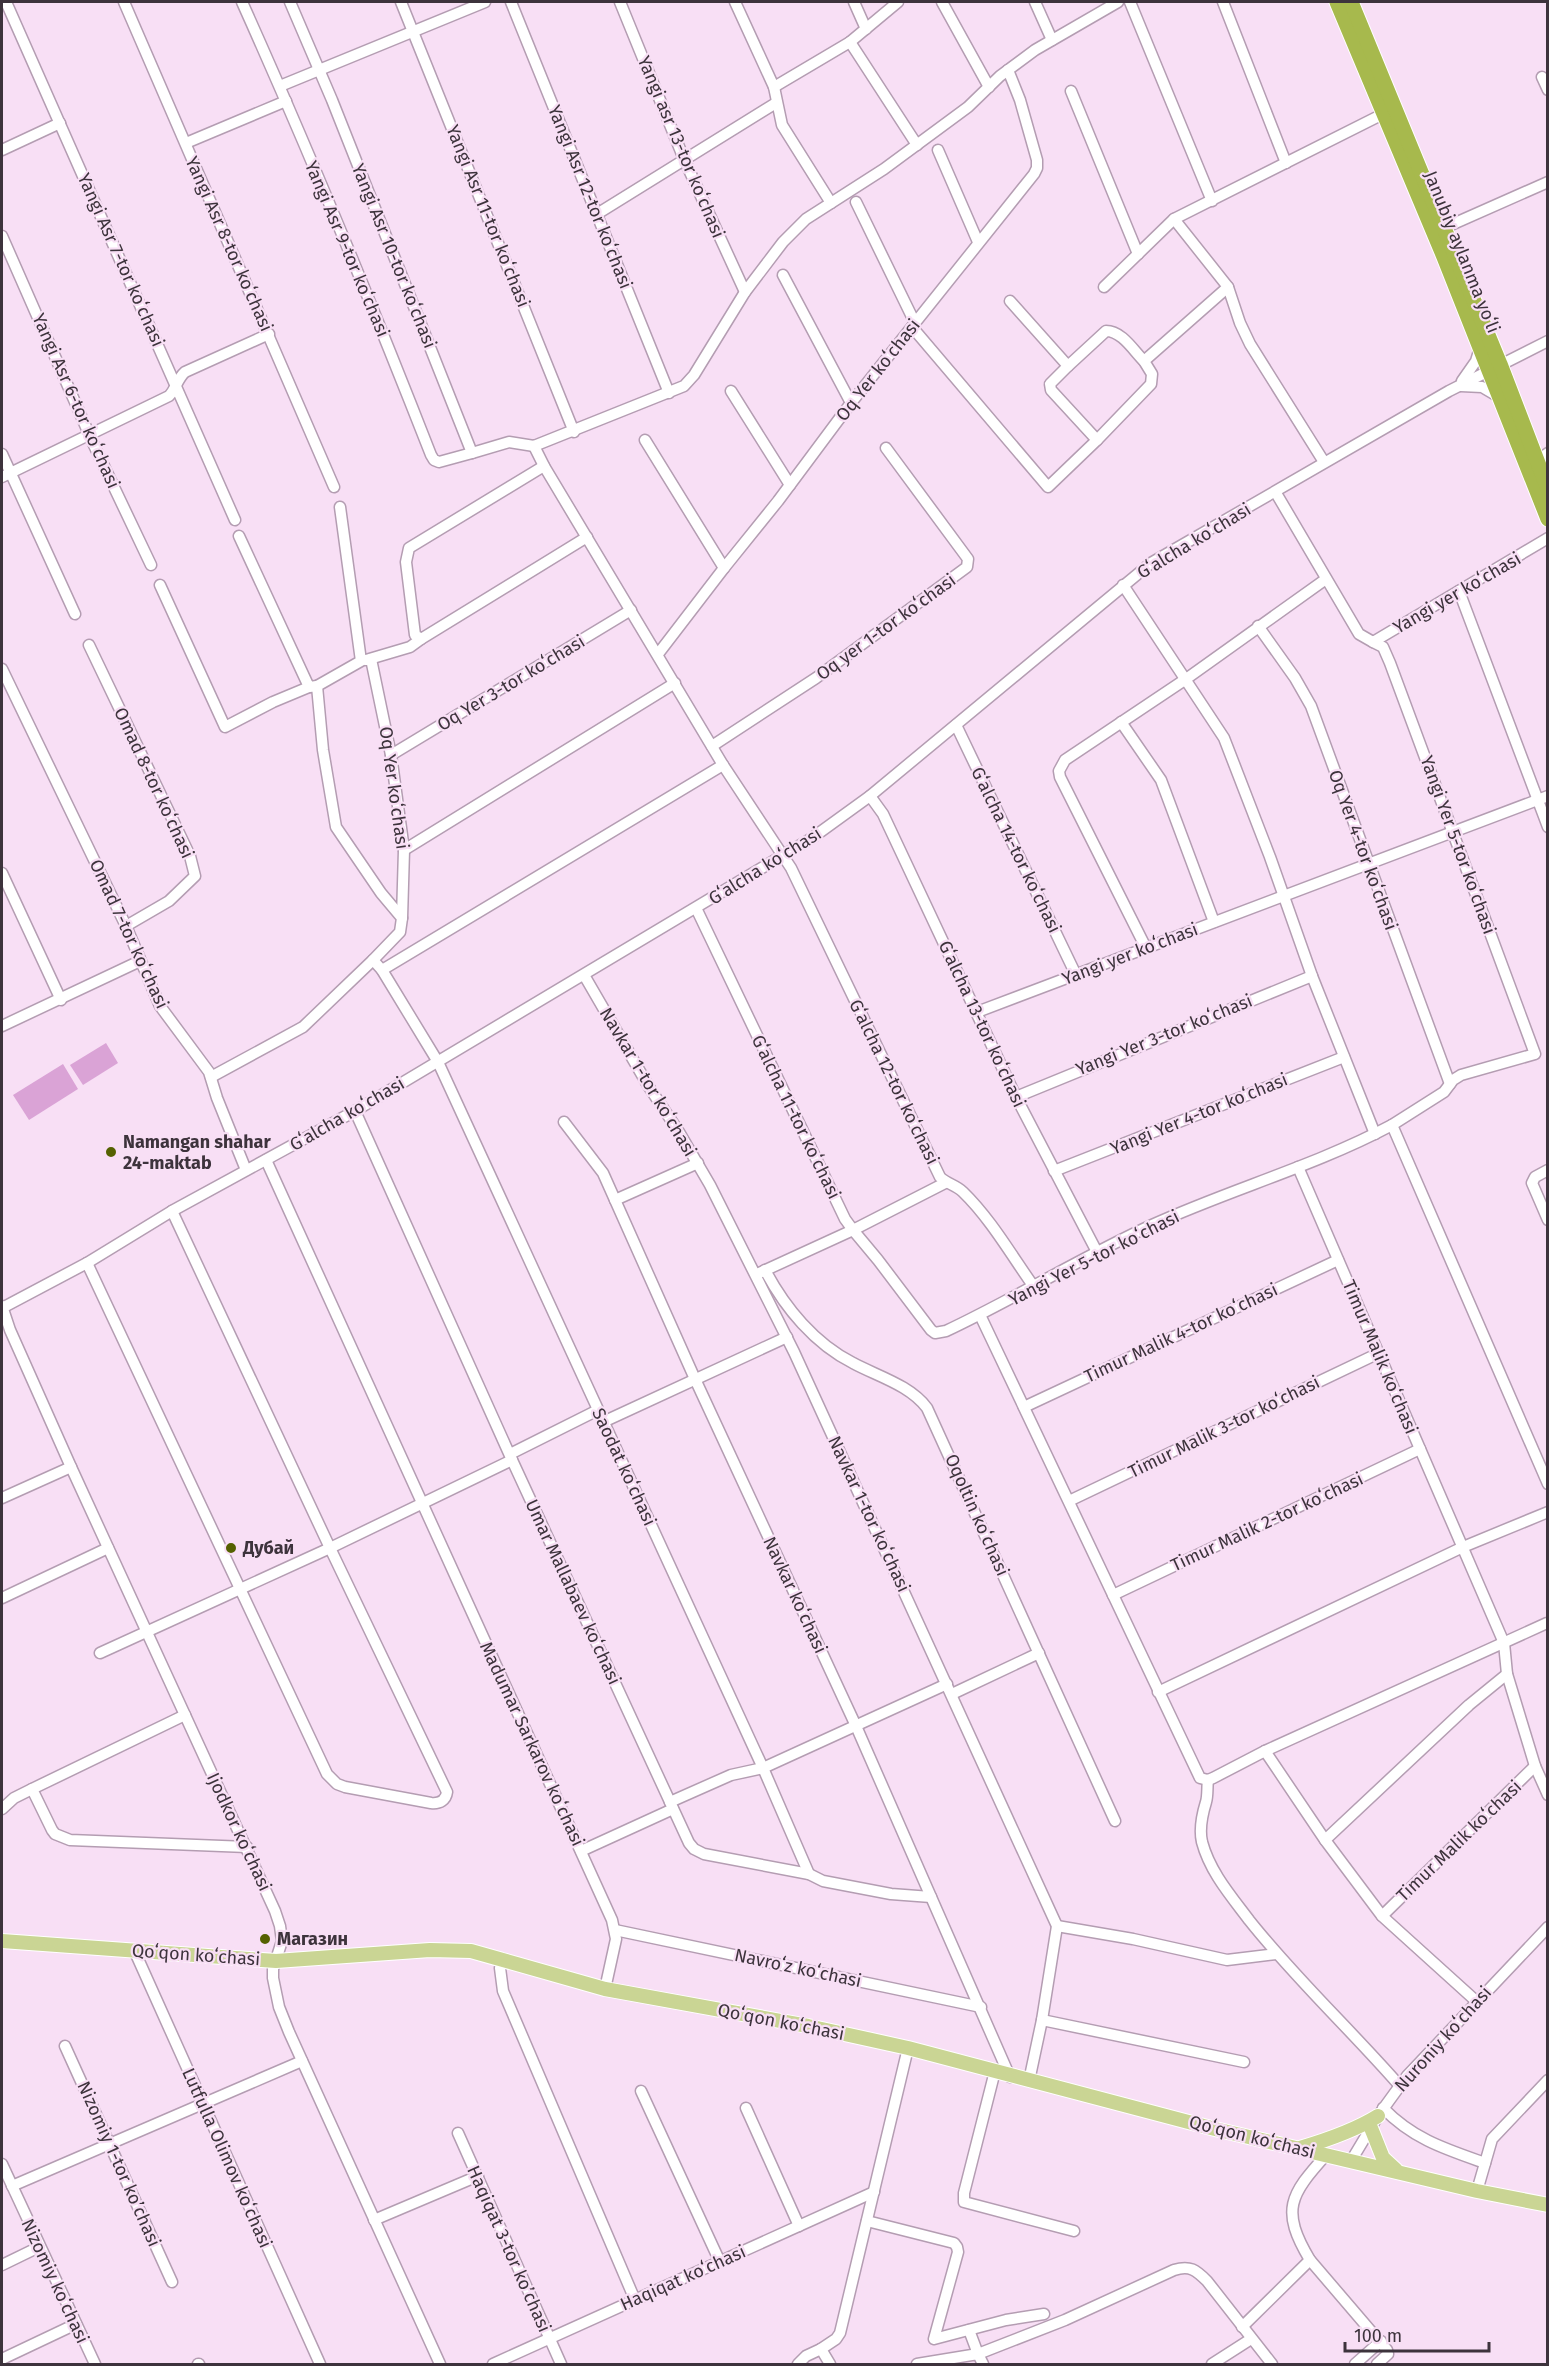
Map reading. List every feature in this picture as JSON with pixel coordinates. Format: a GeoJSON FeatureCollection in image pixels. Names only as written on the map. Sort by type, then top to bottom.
{"type":"FeatureCollection","features":[{"type":"Feature","properties":{"kind":"highway","name":"Janubiy aylanma yoʻli"},"geometry":{"type":"LineString","coordinates":[[1337,2],[1480,346],[1495,366],[1501,398],[1548,519]]}},
{"type":"Feature","properties":{"kind":"highway","name":"Janubiy aylanma yoʻli"},"geometry":{"type":"LineString","coordinates":[[1351,2],[1444,228],[1495,366],[1542,457],[1548,489]]}},
{"type":"Feature","properties":{"kind":"main road","name":"Qoʻqon koʻchasi"},"geometry":{"type":"LineString","coordinates":[[2,1941],[276,1961],[430,1950],[471,1951],[605,1989],[808,2026],[908,2048],[1010,2077],[1298,2149],[1548,2205]]}},
{"type":"Feature","properties":{"kind":"main road"},"geometry":{"type":"LineString","coordinates":[[1298,2149],[1343,2134],[1378,2117],[1383,2158],[1397,2171]]}},
{"type":"Feature","properties":{"kind":"street","name":"Yangi Asr 7-tor koʻchasi"},"geometry":{"type":"LineString","coordinates":[[6,2],[235,520]]}},
{"type":"Feature","properties":{"kind":"street","name":"Yangi Asr 8-tor koʻchasi"},"geometry":{"type":"LineString","coordinates":[[124,2],[334,487]]}},
{"type":"Feature","properties":{"kind":"street","name":"Yangi Asr 9-tor koʻchasi"},"geometry":{"type":"LineString","coordinates":[[242,2],[280,86],[383,333],[430,454],[434,460],[439,462],[472,453]]}},
{"type":"Feature","properties":{"kind":"street","name":"Yangi Asr 10-tor koʻchasi"},"geometry":{"type":"LineString","coordinates":[[290,2],[472,453]]}},
{"type":"Feature","properties":{"kind":"street","name":"Yangi Asr 11-tor koʻchasi"},"geometry":{"type":"LineString","coordinates":[[401,2],[574,432]]}},
{"type":"Feature","properties":{"kind":"street"},"geometry":{"type":"LineString","coordinates":[[280,86],[485,2]]}},
{"type":"Feature","properties":{"kind":"street","name":"Yangi Asr 12-tor koʻchasi"},"geometry":{"type":"LineString","coordinates":[[511,2],[669,393]]}},
{"type":"Feature","properties":{"kind":"street","name":"Yangi asr 13-tor koʻchasi"},"geometry":{"type":"LineString","coordinates":[[620,2],[684,159],[745,292]]}},
{"type":"Feature","properties":{"kind":"street"},"geometry":{"type":"LineString","coordinates":[[735,2],[774,87],[782,125],[831,203]]}},
{"type":"Feature","properties":{"kind":"street"},"geometry":{"type":"LineString","coordinates":[[854,2],[866,29]]}},
{"type":"Feature","properties":{"kind":"street"},"geometry":{"type":"LineString","coordinates":[[774,87],[850,42],[898,2]]}},
{"type":"Feature","properties":{"kind":"street"},"geometry":{"type":"LineString","coordinates":[[942,2],[989,87]]}},
{"type":"Feature","properties":{"kind":"street"},"geometry":{"type":"LineString","coordinates":[[1035,2],[1052,40]]}},
{"type":"Feature","properties":{"kind":"street"},"geometry":{"type":"LineString","coordinates":[[472,453],[509,441],[534,446],[669,393],[690,381],[745,292],[795,229],[806,219],[884,170],[968,106],[1008,70],[1052,40],[1118,2]]}},
{"type":"Feature","properties":{"kind":"street"},"geometry":{"type":"LineString","coordinates":[[1130,2],[1212,201]]}},
{"type":"Feature","properties":{"kind":"street"},"geometry":{"type":"LineString","coordinates":[[1223,2],[1286,163]]}},
{"type":"Feature","properties":{"kind":"street"},"geometry":{"type":"LineString","coordinates":[[850,42],[916,145]]}},
{"type":"Feature","properties":{"kind":"street","name":"Oq Yer koʻchasi"},"geometry":{"type":"LineString","coordinates":[[658,654],[851,403],[1037,168],[1037,160],[1020,100],[1008,70]]}},
{"type":"Feature","properties":{"kind":"street"},"geometry":{"type":"LineString","coordinates":[[1542,77],[1548,90]]}},
{"type":"Feature","properties":{"kind":"street"},"geometry":{"type":"LineString","coordinates":[[1071,91],[1138,254]]}},
{"type":"Feature","properties":{"kind":"street"},"geometry":{"type":"LineString","coordinates":[[186,143],[286,101]]}},
{"type":"Feature","properties":{"kind":"street"},"geometry":{"type":"LineString","coordinates":[[597,214],[776,103]]}},
{"type":"Feature","properties":{"kind":"street"},"geometry":{"type":"LineString","coordinates":[[1104,286],[1174,219],[1383,114]]}},
{"type":"Feature","properties":{"kind":"street"},"geometry":{"type":"LineString","coordinates":[[2,150],[60,123]]}},
{"type":"Feature","properties":{"kind":"street"},"geometry":{"type":"LineString","coordinates":[[938,150],[978,242]]}},
{"type":"Feature","properties":{"kind":"street"},"geometry":{"type":"LineString","coordinates":[[1444,228],[1548,182]]}},
{"type":"Feature","properties":{"kind":"street"},"geometry":{"type":"LineString","coordinates":[[856,202],[913,325],[1046,486],[1052,485],[1097,441],[1151,384],[1152,374],[1144,361],[1118,334],[1106,331],[1050,384],[1051,390],[1097,441]]}},
{"type":"Feature","properties":{"kind":"street"},"geometry":{"type":"LineString","coordinates":[[1174,219],[1228,287],[1250,344],[1324,462]]}},
{"type":"Feature","properties":{"kind":"street","name":"Yangi Asr 6-tor koʻchasi"},"geometry":{"type":"LineString","coordinates":[[2,236],[92,434],[93,443],[151,565]]}},
{"type":"Feature","properties":{"kind":"street"},"geometry":{"type":"LineString","coordinates":[[783,275],[851,403]]}},
{"type":"Feature","properties":{"kind":"street"},"geometry":{"type":"LineString","coordinates":[[1144,361],[1228,287]]}},
{"type":"Feature","properties":{"kind":"street"},"geometry":{"type":"LineString","coordinates":[[1010,301],[1068,366]]}},
{"type":"Feature","properties":{"kind":"street"},"geometry":{"type":"LineString","coordinates":[[6,475],[169,396],[181,375],[191,368],[269,334]]}},
{"type":"Feature","properties":{"kind":"street","name":"Gʻalcha koʻchasi"},"geometry":{"type":"LineString","coordinates":[[2,1307],[87,1263],[172,1211],[355,1111],[783,855],[845,816],[1151,563],[1458,386],[1548,341]]}},
{"type":"Feature","properties":{"kind":"street"},"geometry":{"type":"LineString","coordinates":[[1458,386],[1474,365],[1480,346]]}},
{"type":"Feature","properties":{"kind":"street"},"geometry":{"type":"LineString","coordinates":[[1458,386],[1482,387],[1501,398]]}},
{"type":"Feature","properties":{"kind":"street"},"geometry":{"type":"LineString","coordinates":[[731,390],[790,485]]}},
{"type":"Feature","properties":{"kind":"street"},"geometry":{"type":"LineString","coordinates":[[645,440],[724,568]]}},
{"type":"Feature","properties":{"kind":"street"},"geometry":{"type":"LineString","coordinates":[[534,446],[723,765],[783,855]]}},
{"type":"Feature","properties":{"kind":"street","name":"Oq yer 1-tor koʻchasi"},"geometry":{"type":"LineString","coordinates":[[712,746],[825,671],[967,567],[968,559],[886,448]]}},
{"type":"Feature","properties":{"kind":"street"},"geometry":{"type":"LineString","coordinates":[[2,453],[6,475],[75,614]]}},
{"type":"Feature","properties":{"kind":"street"},"geometry":{"type":"LineString","coordinates":[[421,639],[415,635],[406,562],[409,548],[544,466]]}},
{"type":"Feature","properties":{"kind":"street","name":"Yangi yer koʻchasi"},"geometry":{"type":"LineString","coordinates":[[1276,493],[1359,634],[1373,642],[1548,538]]}},
{"type":"Feature","properties":{"kind":"street","name":"Oq Yer koʻchasi"},"geometry":{"type":"LineString","coordinates":[[340,507],[366,660],[391,755],[404,850],[402,918]]}},
{"type":"Feature","properties":{"kind":"street"},"geometry":{"type":"LineString","coordinates":[[211,1077],[303,1027],[400,932],[402,918],[381,894],[336,827],[313,687],[239,536]]}},
{"type":"Feature","properties":{"kind":"street"},"geometry":{"type":"LineString","coordinates":[[160,585],[225,727],[273,702],[313,687],[366,660],[410,647],[587,537]]}},
{"type":"Feature","properties":{"kind":"street"},"geometry":{"type":"LineString","coordinates":[[1146,948],[1059,771],[1065,760],[1186,679],[1326,579]]}},
{"type":"Feature","properties":{"kind":"street"},"geometry":{"type":"LineString","coordinates":[[1123,585],[1224,738],[1312,975],[1375,1134],[1443,1092],[1450,1084]]}},
{"type":"Feature","properties":{"kind":"street"},"geometry":{"type":"LineString","coordinates":[[1459,591],[1543,798],[1548,827]]}},
{"type":"Feature","properties":{"kind":"street","name":"Oq Yer 3-tor koʻchasi"},"geometry":{"type":"LineString","coordinates":[[391,755],[631,610]]}},
{"type":"Feature","properties":{"kind":"street","name":"Oq Yer 4-tor koʻchasi"},"geometry":{"type":"LineString","coordinates":[[1258,626],[1295,678],[1311,706],[1450,1084]]}},
{"type":"Feature","properties":{"kind":"street","name":"Yangi Yer 5-tor koʻchasi"},"geometry":{"type":"LineString","coordinates":[[1373,642],[1383,647],[1390,663],[1534,1054],[1461,1076],[1450,1084]]}},
{"type":"Feature","properties":{"kind":"street","name":"Omad 8-tor koʻchasi"},"geometry":{"type":"LineString","coordinates":[[89,645],[190,856],[195,876],[170,901],[126,926]]}},
{"type":"Feature","properties":{"kind":"street","name":"Omad 7-tor koʻchasi"},"geometry":{"type":"LineString","coordinates":[[2,669],[126,926],[160,1006],[203,1062],[211,1077],[246,1170]]}},
{"type":"Feature","properties":{"kind":"street"},"geometry":{"type":"LineString","coordinates":[[404,850],[675,683]]}},
{"type":"Feature","properties":{"kind":"street"},"geometry":{"type":"LineString","coordinates":[[1121,722],[1161,780],[1214,922]]}},
{"type":"Feature","properties":{"kind":"street","name":"Gʻalcha 14-tor koʻchasi"},"geometry":{"type":"LineString","coordinates":[[956,725],[1076,975]]}},
{"type":"Feature","properties":{"kind":"street"},"geometry":{"type":"LineString","coordinates":[[382,970],[723,765]]}},
{"type":"Feature","properties":{"kind":"street","name":"Gʻalcha 13-tor koʻchasi"},"geometry":{"type":"LineString","coordinates":[[870,796],[883,814],[1016,1097],[1097,1252]]}},
{"type":"Feature","properties":{"kind":"street","name":"Yangi yer koʻchasi"},"geometry":{"type":"LineString","coordinates":[[977,1012],[1543,798]]}},
{"type":"Feature","properties":{"kind":"street","name":"Gʻalcha 12-tor koʻchasi"},"geometry":{"type":"LineString","coordinates":[[783,855],[855,999],[935,1168],[945,1183],[957,1187],[970,1200],[1034,1287]]}},
{"type":"Feature","properties":{"kind":"street"},"geometry":{"type":"LineString","coordinates":[[2,873],[61,1000]]}},
{"type":"Feature","properties":{"kind":"street","name":"Gʻalcha 11-tor koʻchasi"},"geometry":{"type":"LineString","coordinates":[[696,908],[845,1219],[935,1333],[980,1315]]}},
{"type":"Feature","properties":{"kind":"street","name":"Saodat koʻchasi"},"geometry":{"type":"LineString","coordinates":[[373,960],[382,970],[438,1062],[763,1768],[809,1874]]}},
{"type":"Feature","properties":{"kind":"street"},"geometry":{"type":"LineString","coordinates":[[2,1026],[140,961]]}},
{"type":"Feature","properties":{"kind":"street","name":"Navkar 1-tor koʻchasi"},"geometry":{"type":"LineString","coordinates":[[584,975],[761,1272],[787,1337],[1057,1926]]}},
{"type":"Feature","properties":{"kind":"street","name":"Yangi Yer 3-tor koʻchasi"},"geometry":{"type":"LineString","coordinates":[[1016,1097],[1312,975]]}},
{"type":"Feature","properties":{"kind":"street","name":"Yangi Yer 4-tor koʻchasi"},"geometry":{"type":"LineString","coordinates":[[1054,1171],[1344,1057]]}},
{"type":"Feature","properties":{"kind":"street","name":"Umar Mallabaev koʻchasi"},"geometry":{"type":"LineString","coordinates":[[355,1111],[689,1843],[694,1849],[704,1854],[809,1874],[829,1882],[891,1894],[931,1897]]}},
{"type":"Feature","properties":{"kind":"street","name":"Navkar koʻchasi"},"geometry":{"type":"LineString","coordinates":[[564,1122],[603,1173],[695,1379],[856,1726],[1010,2077]]}},
{"type":"Feature","properties":{"kind":"street"},"geometry":{"type":"LineString","coordinates":[[1392,1125],[1548,1485]]}},
{"type":"Feature","properties":{"kind":"street","name":"Yangi Yer 5-tor koʻchasi"},"geometry":{"type":"LineString","coordinates":[[980,1315],[1154,1224],[1375,1134]]}},
{"type":"Feature","properties":{"kind":"street","name":"Madumar Sarkarov koʻchasi"},"geometry":{"type":"LineString","coordinates":[[266,1160],[615,1930]]}},
{"type":"Feature","properties":{"kind":"street"},"geometry":{"type":"LineString","coordinates":[[615,1200],[698,1163]]}},
{"type":"Feature","properties":{"kind":"street","name":"Timur Malik koʻchasi"},"geometry":{"type":"LineString","coordinates":[[1298,1167],[1504,1642],[1507,1674],[1535,1766],[1548,1795]]}},
{"type":"Feature","properties":{"kind":"street"},"geometry":{"type":"LineString","coordinates":[[1548,1170],[1534,1177],[1532,1183],[1548,1220]]}},
{"type":"Feature","properties":{"kind":"street"},"geometry":{"type":"LineString","coordinates":[[761,1272],[853,1230],[945,1183]]}},
{"type":"Feature","properties":{"kind":"street"},"geometry":{"type":"LineString","coordinates":[[87,1263],[331,1779],[345,1787],[431,1803],[441,1802],[447,1792],[172,1211]]}},
{"type":"Feature","properties":{"kind":"street","name":"Timur Malik 4-tor koʻchasi"},"geometry":{"type":"LineString","coordinates":[[1024,1407],[1338,1260]]}},
{"type":"Feature","properties":{"kind":"street","name":"Oqoltin koʻchasi"},"geometry":{"type":"LineString","coordinates":[[761,1272],[819,1340],[850,1362],[912,1392],[927,1408],[1115,1821]]}},
{"type":"Feature","properties":{"kind":"street","name":"Ijodkor koʻchasi"},"geometry":{"type":"LineString","coordinates":[[2,1307],[71,1467],[280,1926],[282,1941],[273,1978],[279,2007],[440,2364]]}},
{"type":"Feature","properties":{"kind":"street"},"geometry":{"type":"LineString","coordinates":[[980,1315],[1200,1778],[1210,1779],[1265,1751],[1547,1623]]}},
{"type":"Feature","properties":{"kind":"street"},"geometry":{"type":"LineString","coordinates":[[603,1422],[787,1337]]}},
{"type":"Feature","properties":{"kind":"street","name":"Timur Malik 3-tor koʻchasi"},"geometry":{"type":"LineString","coordinates":[[1068,1501],[1379,1353]]}},
{"type":"Feature","properties":{"kind":"street"},"geometry":{"type":"LineString","coordinates":[[100,1653],[421,1504],[598,1410]]}},
{"type":"Feature","properties":{"kind":"street","name":"Timur Malik 2-tor koʻchasi"},"geometry":{"type":"LineString","coordinates":[[1113,1595],[1420,1449]]}},
{"type":"Feature","properties":{"kind":"street"},"geometry":{"type":"LineString","coordinates":[[2,1498],[71,1467]]}},
{"type":"Feature","properties":{"kind":"street"},"geometry":{"type":"LineString","coordinates":[[1158,1692],[1463,1547],[1548,1512]]}},
{"type":"Feature","properties":{"kind":"street"},"geometry":{"type":"LineString","coordinates":[[2,1598],[108,1548]]}},
{"type":"Feature","properties":{"kind":"street"},"geometry":{"type":"LineString","coordinates":[[581,1851],[731,1774],[763,1768],[856,1726],[1039,1653]]}},
{"type":"Feature","properties":{"kind":"street"},"geometry":{"type":"LineString","coordinates":[[1325,1840],[1469,1705],[1507,1674]]}},
{"type":"Feature","properties":{"kind":"street"},"geometry":{"type":"LineString","coordinates":[[2,1809],[14,1798],[185,1715]]}},
{"type":"Feature","properties":{"kind":"street"},"geometry":{"type":"LineString","coordinates":[[1265,1751],[1325,1840],[1382,1916],[1476,2001]]}},
{"type":"Feature","properties":{"kind":"street","name":"Timur Malik koʻchasi"},"geometry":{"type":"LineString","coordinates":[[1382,1916],[1535,1766]]}},
{"type":"Feature","properties":{"kind":"street"},"geometry":{"type":"LineString","coordinates":[[1210,1779],[1201,1823],[1202,1839],[1208,1859],[1230,1896],[1276,1954],[1399,2085]]}},
{"type":"Feature","properties":{"kind":"street"},"geometry":{"type":"LineString","coordinates":[[32,1789],[52,1830],[55,1834],[70,1840],[246,1847]]}},
{"type":"Feature","properties":{"kind":"street"},"geometry":{"type":"LineString","coordinates":[[1029,2081],[1042,2020],[1057,1926],[1227,1959],[1276,1954]]}},
{"type":"Feature","properties":{"kind":"street","name":"Nuroniy koʻchasi"},"geometry":{"type":"LineString","coordinates":[[1352,2161],[1399,2085],[1548,1927]]}},
{"type":"Feature","properties":{"kind":"street"},"geometry":{"type":"LineString","coordinates":[[605,1989],[616,1939],[615,1930]]}},
{"type":"Feature","properties":{"kind":"street","name":"Navroʻz koʻchasi"},"geometry":{"type":"LineString","coordinates":[[615,1930],[981,2007]]}},
{"type":"Feature","properties":{"kind":"street","name":"Lutfulla Olimov koʻchasi"},"geometry":{"type":"LineString","coordinates":[[135,1952],[320,2364]]}},
{"type":"Feature","properties":{"kind":"street"},"geometry":{"type":"LineString","coordinates":[[503,1959],[500,1968],[503,1991],[635,2300]]}},
{"type":"Feature","properties":{"kind":"street"},"geometry":{"type":"LineString","coordinates":[[1042,2020],[1244,2062]]}},
{"type":"Feature","properties":{"kind":"street","name":"Nizomiy 1-tor koʼchasi"},"geometry":{"type":"LineString","coordinates":[[66,2046],[172,2282]]}},
{"type":"Feature","properties":{"kind":"street"},"geometry":{"type":"LineString","coordinates":[[798,2364],[806,2355],[821,2349],[840,2333],[908,2048]]}},
{"type":"Feature","properties":{"kind":"street"},"geometry":{"type":"LineString","coordinates":[[12,2186],[302,2061]]}},
{"type":"Feature","properties":{"kind":"street"},"geometry":{"type":"LineString","coordinates":[[995,2071],[964,2193],[964,2202],[1074,2231]]}},
{"type":"Feature","properties":{"kind":"street"},"geometry":{"type":"LineString","coordinates":[[1478,2191],[1492,2139],[1548,2080]]}},
{"type":"Feature","properties":{"kind":"street"},"geometry":{"type":"LineString","coordinates":[[641,2091],[720,2262]]}},
{"type":"Feature","properties":{"kind":"street"},"geometry":{"type":"LineString","coordinates":[[746,2108],[799,2226]]}},
{"type":"Feature","properties":{"kind":"street"},"geometry":{"type":"LineString","coordinates":[[1378,2117],[1398,2124],[1438,2146],[1485,2163]]}},
{"type":"Feature","properties":{"kind":"street","name":"Haqiqat 3-tor koʼchasi"},"geometry":{"type":"LineString","coordinates":[[458,2133],[561,2364]]}},
{"type":"Feature","properties":{"kind":"street"},"geometry":{"type":"LineString","coordinates":[[1326,2155],[1301,2183],[1292,2205],[1295,2229],[1310,2260],[1381,2342],[1388,2354],[1377,2364]]}},
{"type":"Feature","properties":{"kind":"street","name":"Nizomiy koʻchasi"},"geometry":{"type":"LineString","coordinates":[[2,2164],[94,2364]]}},
{"type":"Feature","properties":{"kind":"street"},"geometry":{"type":"LineString","coordinates":[[374,2220],[478,2176]]}},
{"type":"Feature","properties":{"kind":"street","name":"Haqiqat koʻchasi"},"geometry":{"type":"LineString","coordinates":[[493,2364],[874,2192]]}},
{"type":"Feature","properties":{"kind":"street"},"geometry":{"type":"LineString","coordinates":[[867,2221],[956,2245],[958,2252],[933,2337],[938,2340],[1006,2320],[1044,2314]]}},
{"type":"Feature","properties":{"kind":"street"},"geometry":{"type":"LineString","coordinates":[[2,2265],[39,2247]]}},
{"type":"Feature","properties":{"kind":"street"},"geometry":{"type":"LineString","coordinates":[[1242,2327],[1310,2260]]}},
{"type":"Feature","properties":{"kind":"street"},"geometry":{"type":"LineString","coordinates":[[917,2364],[981,2359],[1174,2270],[1187,2267],[1197,2271],[1207,2281],[1272,2364]]}},
{"type":"Feature","properties":{"kind":"street"},"geometry":{"type":"LineString","coordinates":[[2,2359],[76,2324]]}},
{"type":"Feature","properties":{"kind":"street"},"geometry":{"type":"LineString","coordinates":[[969,2330],[981,2359]]}},
{"type":"Feature","properties":{"kind":"street"},"geometry":{"type":"LineString","coordinates":[[1212,2364],[1251,2339]]}},
{"type":"Feature","properties":{"kind":"street"},"geometry":{"type":"LineString","coordinates":[[1355,2364],[1381,2342]]}},
{"type":"Feature","properties":{"kind":"street"},"geometry":{"type":"LineString","coordinates":[[821,2349],[830,2364]]}},
{"type":"Feature","properties":{"kind":"shaded area"},"geometry":{"type":"Polygon","coordinates":[[[106,1043],[118,1063],[83,1085],[70,1065],[106,1043]]]}},
{"type":"Feature","properties":{"kind":"shaded area"},"geometry":{"type":"Polygon","coordinates":[[[63,1064],[78,1089],[29,1120],[13,1095],[63,1064]]]}},
{"type":"Feature","properties":{"kind":"place","name":"Namangan shahar 24-maktab"},"geometry":{"type":"Point","coordinates":[111,1152]}},
{"type":"Feature","properties":{"kind":"place","name":"Дубай"},"geometry":{"type":"Point","coordinates":[231,1548]}},
{"type":"Feature","properties":{"kind":"place","name":"Магазин"},"geometry":{"type":"Point","coordinates":[265,1939]}}]}
